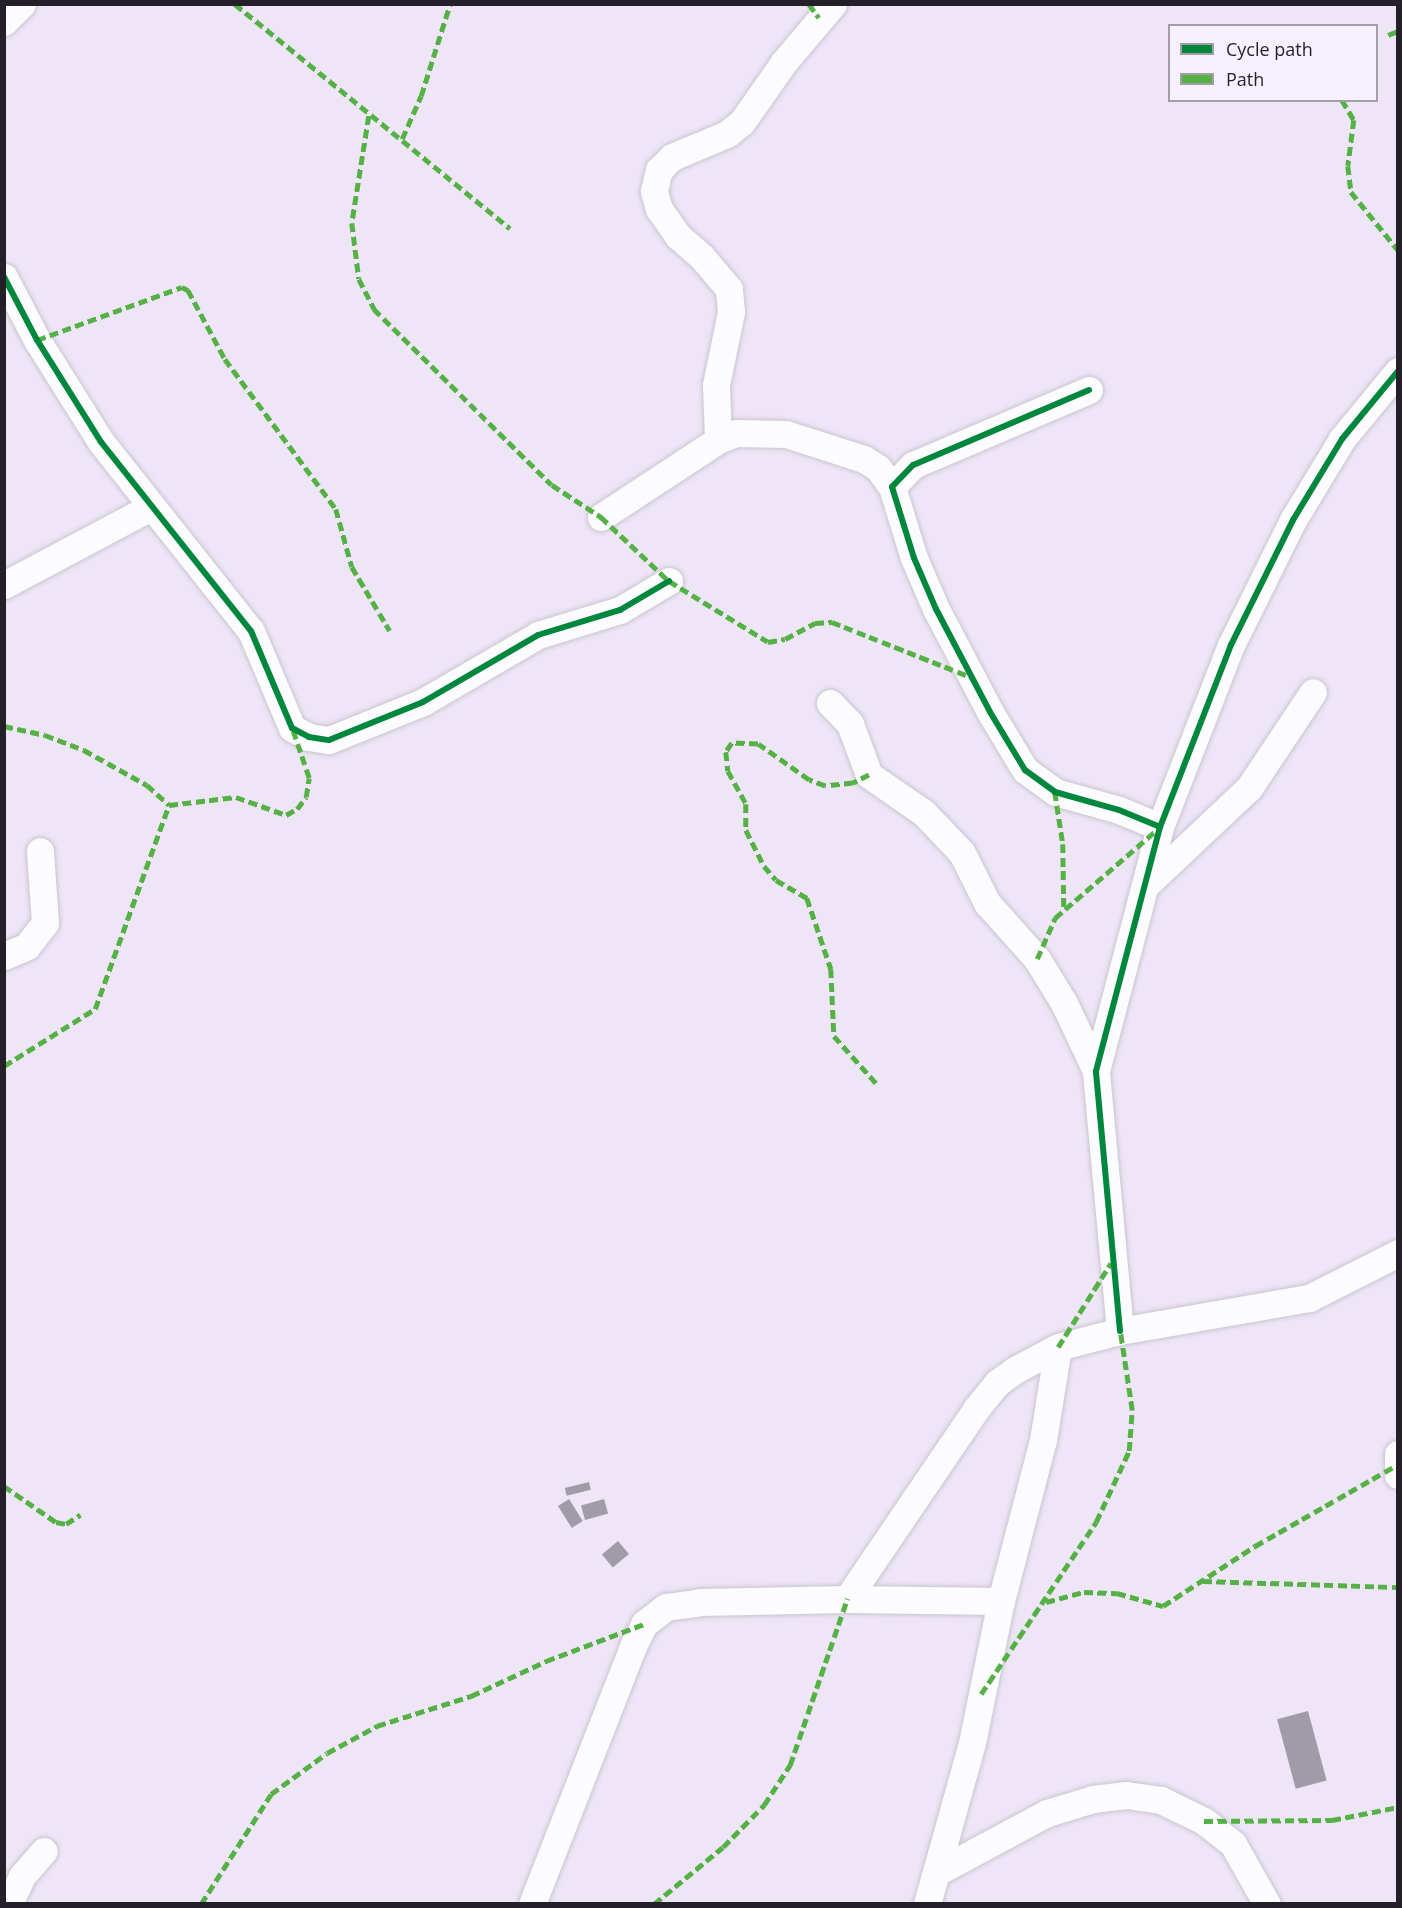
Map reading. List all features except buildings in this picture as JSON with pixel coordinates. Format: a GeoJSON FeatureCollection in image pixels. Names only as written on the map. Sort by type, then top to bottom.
{"type":"FeatureCollection","features":[{"type":"Feature","properties":{"kind":"street"},"geometry":{"type":"LineString","coordinates":[[4,22],[22,4]]}},
{"type":"Feature","properties":{"kind":"street"},"geometry":{"type":"LineString","coordinates":[[718,440],[716,385],[731,312],[729,289],[702,257],[678,236],[659,210],[654,191],[659,170],[672,157],[727,134],[742,122],[784,62],[832,4]]}},
{"type":"Feature","properties":{"kind":"street"},"geometry":{"type":"LineString","coordinates":[[4,277],[37,340],[101,442],[251,631],[292,728],[319,740],[329,740],[423,702],[538,635],[620,610],[669,581]]}},
{"type":"Feature","properties":{"kind":"street"},"geometry":{"type":"LineString","coordinates":[[1120,1331],[1096,1071],[1160,827],[1231,645],[1293,520],[1342,439],[1398,371]]}},
{"type":"Feature","properties":{"kind":"street"},"geometry":{"type":"LineString","coordinates":[[892,487],[913,465],[1089,390]]}},
{"type":"Feature","properties":{"kind":"street"},"geometry":{"type":"LineString","coordinates":[[601,517],[718,440],[736,433],[786,434],[864,459],[878,468],[892,487],[914,558],[936,609],[990,712],[1025,770],[1055,792],[1119,810],[1160,827]]}},
{"type":"Feature","properties":{"kind":"street"},"geometry":{"type":"LineString","coordinates":[[4,585],[151,507]]}},
{"type":"Feature","properties":{"kind":"street"},"geometry":{"type":"LineString","coordinates":[[1144,887],[1249,788],[1313,692]]}},
{"type":"Feature","properties":{"kind":"street"},"geometry":{"type":"LineString","coordinates":[[830,703],[850,724],[869,775],[924,813],[962,853],[987,903],[1048,976],[1096,1071]]}},
{"type":"Feature","properties":{"kind":"street"},"geometry":{"type":"LineString","coordinates":[[4,956],[27,946],[45,923],[39,851]]}},
{"type":"Feature","properties":{"kind":"street"},"geometry":{"type":"LineString","coordinates":[[848,1599],[990,1392],[1014,1370],[1058,1347],[1120,1331],[1309,1298],[1398,1253]]}},
{"type":"Feature","properties":{"kind":"street"},"geometry":{"type":"LineString","coordinates":[[927,1904],[937,1872],[947,1820],[972,1743],[1001,1601],[1043,1440],[1058,1347]]}},
{"type":"Feature","properties":{"kind":"street"},"geometry":{"type":"LineString","coordinates":[[1398,1454],[1398,1475]]}},
{"type":"Feature","properties":{"kind":"street"},"geometry":{"type":"LineString","coordinates":[[532,1904],[644,1624],[666,1607],[700,1602],[848,1599],[1001,1601]]}},
{"type":"Feature","properties":{"kind":"street"},"geometry":{"type":"LineString","coordinates":[[937,1872],[1047,1813],[1093,1799],[1126,1795],[1161,1800],[1204,1821],[1233,1844],[1267,1904]]}},
{"type":"Feature","properties":{"kind":"street"},"geometry":{"type":"LineString","coordinates":[[9,1904],[22,1876],[44,1851]]}},
{"type":"Feature","properties":{"kind":"marked path"},"geometry":{"type":"LineString","coordinates":[[235,4],[510,228]]}},
{"type":"Feature","properties":{"kind":"marked path"},"geometry":{"type":"LineString","coordinates":[[402,139],[421,96],[450,4]]}},
{"type":"Feature","properties":{"kind":"marked path"},"geometry":{"type":"LineString","coordinates":[[809,4],[819,18]]}},
{"type":"Feature","properties":{"kind":"marked path"},"geometry":{"type":"LineString","coordinates":[[1388,35],[1398,31]]}},
{"type":"Feature","properties":{"kind":"marked path"},"geometry":{"type":"LineString","coordinates":[[1343,102],[1354,120],[1348,166],[1351,192],[1398,250]]}},
{"type":"Feature","properties":{"kind":"marked path"},"geometry":{"type":"LineString","coordinates":[[369,116],[352,223],[359,279],[374,309],[552,485],[601,517],[669,581],[768,642],[785,639],[815,623],[832,622],[971,677]]}},
{"type":"Feature","properties":{"kind":"marked path"},"geometry":{"type":"LineString","coordinates":[[37,340],[182,287],[188,290],[225,359],[336,509],[352,567],[390,631]]}},
{"type":"Feature","properties":{"kind":"marked path"},"geometry":{"type":"LineString","coordinates":[[4,726],[45,735],[84,750],[147,785],[169,805],[236,797],[286,815],[297,809],[306,797],[309,778],[292,728]]}},
{"type":"Feature","properties":{"kind":"marked path"},"geometry":{"type":"LineString","coordinates":[[869,775],[853,783],[825,786],[809,780],[758,744],[732,743],[726,752],[728,771],[746,804],[746,830],[764,866],[776,880],[807,898],[831,969],[834,1036],[876,1083]]}},
{"type":"Feature","properties":{"kind":"marked path"},"geometry":{"type":"LineString","coordinates":[[1055,792],[1063,844],[1064,910]]}},
{"type":"Feature","properties":{"kind":"marked path"},"geometry":{"type":"LineString","coordinates":[[4,1066],[95,1009],[169,805]]}},
{"type":"Feature","properties":{"kind":"marked path"},"geometry":{"type":"LineString","coordinates":[[1037,959],[1055,918],[1159,828]]}},
{"type":"Feature","properties":{"kind":"marked path"},"geometry":{"type":"LineString","coordinates":[[1058,1347],[1111,1263]]}},
{"type":"Feature","properties":{"kind":"marked path"},"geometry":{"type":"LineString","coordinates":[[981,1694],[1096,1522],[1129,1451],[1132,1410],[1120,1331]]}},
{"type":"Feature","properties":{"kind":"marked path"},"geometry":{"type":"LineString","coordinates":[[1046,1602],[1084,1592],[1117,1593],[1163,1606],[1255,1546],[1395,1466]]}},
{"type":"Feature","properties":{"kind":"marked path"},"geometry":{"type":"LineString","coordinates":[[4,1486],[56,1522],[66,1524],[80,1515]]}},
{"type":"Feature","properties":{"kind":"marked path"},"geometry":{"type":"LineString","coordinates":[[1203,1581],[1398,1587]]}},
{"type":"Feature","properties":{"kind":"marked path"},"geometry":{"type":"LineString","coordinates":[[654,1904],[723,1847],[764,1805],[790,1765],[847,1599]]}},
{"type":"Feature","properties":{"kind":"marked path"},"geometry":{"type":"LineString","coordinates":[[201,1904],[271,1794],[327,1753],[377,1726],[471,1696],[546,1661],[644,1624]]}},
{"type":"Feature","properties":{"kind":"marked path"},"geometry":{"type":"LineString","coordinates":[[1204,1821],[1332,1820],[1398,1807]]}},
{"type":"Feature","properties":{"kind":"cycle path"},"geometry":{"type":"LineString","coordinates":[[4,277],[37,340],[101,442],[251,631],[292,728],[309,737],[329,740],[423,702],[538,635],[620,610],[669,581]]}},
{"type":"Feature","properties":{"kind":"cycle path"},"geometry":{"type":"LineString","coordinates":[[1120,1331],[1096,1071],[1160,827],[1231,645],[1293,520],[1342,439],[1398,371]]}},
{"type":"Feature","properties":{"kind":"cycle path"},"geometry":{"type":"LineString","coordinates":[[1089,390],[913,465],[892,487],[914,558],[936,609],[990,712],[1025,770],[1055,792],[1119,810],[1160,827]]}}]}
